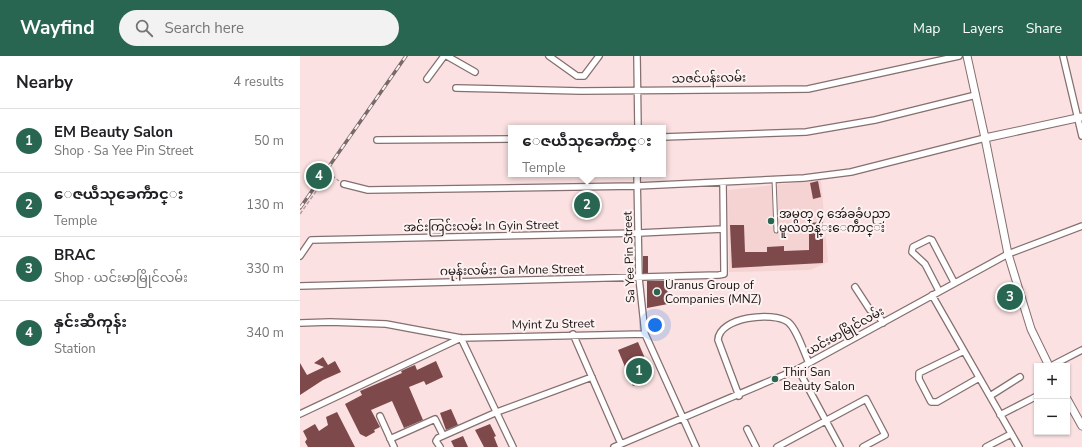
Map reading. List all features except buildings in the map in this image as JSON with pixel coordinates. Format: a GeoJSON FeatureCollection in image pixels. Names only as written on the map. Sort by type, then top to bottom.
{"type":"FeatureCollection","features":[{"type":"Feature","properties":{"kind":"street"},"geometry":{"type":"LineString","coordinates":[[427,79],[445,56],[475,72]]}},
{"type":"Feature","properties":{"kind":"street"},"geometry":{"type":"LineString","coordinates":[[548,56],[577,76],[584,76],[599,56]]}},
{"type":"Feature","properties":{"kind":"street"},"geometry":{"type":"LineString","coordinates":[[637,56],[638,125]]}},
{"type":"Feature","properties":{"kind":"street","name":"သဇင်ပန်းလမ်း"},"geometry":{"type":"LineString","coordinates":[[456,88],[638,90],[808,89],[959,56]]}},
{"type":"Feature","properties":{"kind":"street"},"geometry":{"type":"LineString","coordinates":[[967,56],[1008,254],[1031,329],[1048,363]]}},
{"type":"Feature","properties":{"kind":"street"},"geometry":{"type":"LineString","coordinates":[[1063,56],[1080,118],[1082,136]]}},
{"type":"Feature","properties":{"kind":"street"},"geometry":{"type":"LineString","coordinates":[[666,137],[806,132],[874,120],[976,95]]}},
{"type":"Feature","properties":{"kind":"street"},"geometry":{"type":"LineString","coordinates":[[344,184],[368,190],[637,186],[774,179],[851,172],[985,138],[1080,118]]}},
{"type":"Feature","properties":{"kind":"street"},"geometry":{"type":"LineString","coordinates":[[377,140],[508,139]]}},
{"type":"Feature","properties":{"kind":"street","name":"Sa Yee Pin Street"},"geometry":{"type":"LineString","coordinates":[[638,177],[639,278],[645,334],[684,416],[696,447]]}},
{"type":"Feature","properties":{"kind":"street"},"geometry":{"type":"LineString","coordinates":[[723,182],[723,229]]}},
{"type":"Feature","properties":{"kind":"street","name":"ယင်းမာမြိုင်လမ်း"},"geometry":{"type":"LineString","coordinates":[[614,447],[684,416],[738,396],[809,364],[939,290],[1008,254],[1082,226]]}},
{"type":"Feature","properties":{"kind":"street","name":"အင်းကြင်းလမ်း In Gyin Street"},"geometry":{"type":"LineString","coordinates":[[300,256],[312,240],[638,233],[723,229]]}},
{"type":"Feature","properties":{"kind":"street","name":"ဂမုန်းလမ်းး Ga Mone Street"},"geometry":{"type":"LineString","coordinates":[[300,286],[639,278],[724,274],[723,229]]}},
{"type":"Feature","properties":{"kind":"street"},"geometry":{"type":"LineString","coordinates":[[939,290],[925,264],[912,252],[914,247],[930,238],[954,282]]}},
{"type":"Feature","properties":{"kind":"street"},"geometry":{"type":"LineString","coordinates":[[855,287],[870,310],[878,315],[883,323]]}},
{"type":"Feature","properties":{"kind":"street"},"geometry":{"type":"LineString","coordinates":[[932,295],[1019,447]]}},
{"type":"Feature","properties":{"kind":"street"},"geometry":{"type":"LineString","coordinates":[[738,396],[718,340],[723,328],[732,323],[754,317],[772,316],[789,322],[809,364]]}},
{"type":"Feature","properties":{"kind":"street"},"geometry":{"type":"LineString","coordinates":[[300,323],[330,322],[386,324],[461,338]]}},
{"type":"Feature","properties":{"kind":"street"},"geometry":{"type":"LineString","coordinates":[[573,334],[621,444]]}},
{"type":"Feature","properties":{"kind":"street","name":"Myint Zu Street"},"geometry":{"type":"LineString","coordinates":[[461,338],[573,334],[645,334]]}},
{"type":"Feature","properties":{"kind":"street"},"geometry":{"type":"LineString","coordinates":[[461,338],[513,447]]}},
{"type":"Feature","properties":{"kind":"street"},"geometry":{"type":"LineString","coordinates":[[300,414],[461,338]]}},
{"type":"Feature","properties":{"kind":"street"},"geometry":{"type":"LineString","coordinates":[[964,350],[919,373],[919,379],[931,402],[937,402],[979,378]]}},
{"type":"Feature","properties":{"kind":"street"},"geometry":{"type":"LineString","coordinates":[[1056,363],[1082,350]]}},
{"type":"Feature","properties":{"kind":"street"},"geometry":{"type":"LineString","coordinates":[[798,369],[840,447]]}},
{"type":"Feature","properties":{"kind":"street"},"geometry":{"type":"LineString","coordinates":[[990,396],[1020,376]]}},
{"type":"Feature","properties":{"kind":"street"},"geometry":{"type":"LineString","coordinates":[[440,447],[436,439],[443,435],[497,412],[592,377]]}},
{"type":"Feature","properties":{"kind":"street"},"geometry":{"type":"LineString","coordinates":[[1000,415],[1034,398]]}},
{"type":"Feature","properties":{"kind":"street"},"geometry":{"type":"LineString","coordinates":[[777,447],[866,399],[885,435],[863,447]]}},
{"type":"Feature","properties":{"kind":"street"},"geometry":{"type":"LineString","coordinates":[[1070,404],[1082,426]]}},
{"type":"Feature","properties":{"kind":"street"},"geometry":{"type":"LineString","coordinates":[[380,416],[394,447]]}},
{"type":"Feature","properties":{"kind":"street"},"geometry":{"type":"LineString","coordinates":[[390,439],[435,419],[443,435]]}},
{"type":"Feature","properties":{"kind":"street"},"geometry":{"type":"LineString","coordinates":[[747,429],[756,447]]}},
{"type":"Feature","properties":{"kind":"street"},"geometry":{"type":"LineString","coordinates":[[986,447],[1011,434]]}},
{"type":"Feature","properties":{"kind":"lane"},"geometry":{"type":"LineString","coordinates":[[774,179],[776,231]]}},
{"type":"Feature","properties":{"kind":"path"},"geometry":{"type":"LineString","coordinates":[[300,214],[329,173],[344,184]]}},
{"type":"Feature","properties":{"kind":"shaded area"},"geometry":{"type":"Polygon","coordinates":[[[821,180],[828,262],[810,270],[729,272],[728,190],[821,180]]]}},
{"type":"Feature","properties":{"kind":"railway"},"geometry":{"type":"LineString","coordinates":[[300,208],[406,56]]}},
{"type":"Feature","properties":{"kind":"place","name":"နှင်းဆီကုန်း"},"geometry":{"type":"Point","coordinates":[319,176]}},
{"type":"Feature","properties":{"kind":"place","name":"ေဇယဵသုခေကဵာင္း"},"geometry":{"type":"Point","coordinates":[587,205]}},
{"type":"Feature","properties":{"kind":"place","name":"အမွတ္ ၄ အေဴခခံပညာ မူလတန္းေကဵာင္း"},"geometry":{"type":"Point","coordinates":[771,221]}},
{"type":"Feature","properties":{"kind":"place","name":"Uranus Group of Companies (MNZ)"},"geometry":{"type":"Point","coordinates":[657,292]}},
{"type":"Feature","properties":{"kind":"place","name":"BRAC"},"geometry":{"type":"Point","coordinates":[1010,297]}},
{"type":"Feature","properties":{"kind":"place","name":"EM Beauty Salon"},"geometry":{"type":"Point","coordinates":[639,371]}},
{"type":"Feature","properties":{"kind":"place","name":"Thiri San Beauty Salon"},"geometry":{"type":"Point","coordinates":[775,379]}}]}
